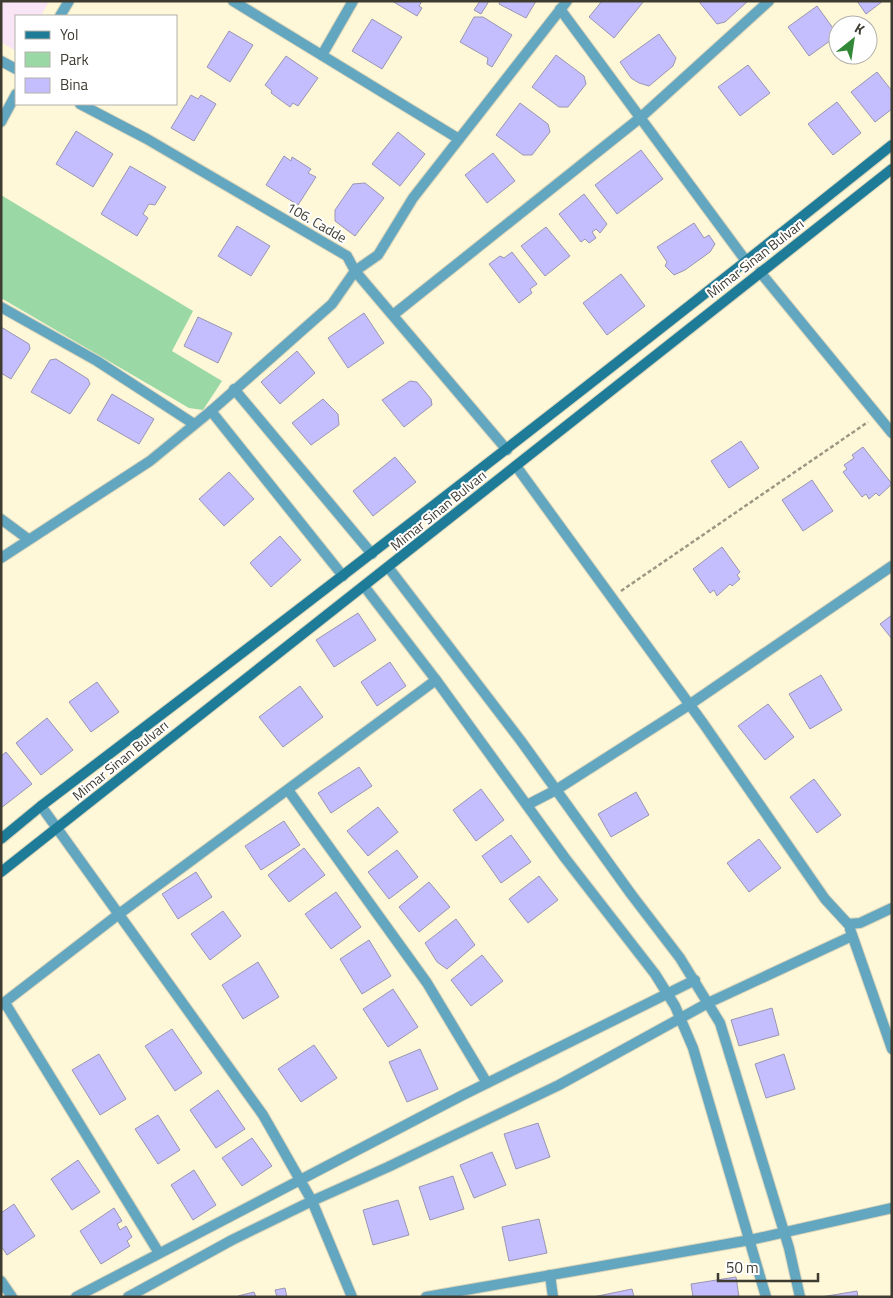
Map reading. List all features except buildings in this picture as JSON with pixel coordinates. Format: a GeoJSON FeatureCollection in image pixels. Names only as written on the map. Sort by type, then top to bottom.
{"type":"FeatureCollection","features":[{"type":"Feature","properties":{"kind":"main road","name":"Mimar Sinan Bulvarı"},"geometry":{"type":"LineString","coordinates":[[1,839],[41,806],[507,450],[892,145]]}},
{"type":"Feature","properties":{"kind":"main road","name":"Mimar Sinan Bulvarı"},"geometry":{"type":"LineString","coordinates":[[1,872],[892,169]]}},
{"type":"Feature","properties":{"kind":"street"},"geometry":{"type":"LineString","coordinates":[[61,15],[69,1]]}},
{"type":"Feature","properties":{"kind":"street"},"geometry":{"type":"LineString","coordinates":[[233,1],[459,139]]}},
{"type":"Feature","properties":{"kind":"street"},"geometry":{"type":"LineString","coordinates":[[322,55],[353,1]]}},
{"type":"Feature","properties":{"kind":"street"},"geometry":{"type":"LineString","coordinates":[[392,315],[640,118],[769,1]]}},
{"type":"Feature","properties":{"kind":"street"},"geometry":{"type":"LineString","coordinates":[[1,558],[150,461],[211,411],[332,304],[355,271],[378,255],[412,198],[564,5],[640,118],[746,261]]}},
{"type":"Feature","properties":{"kind":"street"},"geometry":{"type":"LineString","coordinates":[[1,61],[15,69]]}},
{"type":"Feature","properties":{"kind":"street"},"geometry":{"type":"LineString","coordinates":[[1,122],[15,96]]}},
{"type":"Feature","properties":{"kind":"street","name":"106. Cadde"},"geometry":{"type":"LineString","coordinates":[[82,105],[147,139],[347,256],[355,271],[507,450]]}},
{"type":"Feature","properties":{"kind":"street"},"geometry":{"type":"LineString","coordinates":[[760,272],[892,433]]}},
{"type":"Feature","properties":{"kind":"street"},"geometry":{"type":"LineString","coordinates":[[1,307],[97,361],[194,424]]}},
{"type":"Feature","properties":{"kind":"street"},"geometry":{"type":"LineString","coordinates":[[234,389],[372,554]]}},
{"type":"Feature","properties":{"kind":"street"},"geometry":{"type":"LineString","coordinates":[[211,411],[344,576]]}},
{"type":"Feature","properties":{"kind":"street"},"geometry":{"type":"LineString","coordinates":[[516,466],[689,705],[825,899],[848,924],[892,1049]]}},
{"type":"Feature","properties":{"kind":"street"},"geometry":{"type":"LineString","coordinates":[[1,519],[28,540]]}},
{"type":"Feature","properties":{"kind":"street"},"geometry":{"type":"LineString","coordinates":[[527,805],[556,790],[689,705],[892,566]]}},
{"type":"Feature","properties":{"kind":"street"},"geometry":{"type":"LineString","coordinates":[[388,567],[556,790],[694,980],[720,1023],[784,1232],[800,1297]]}},
{"type":"Feature","properties":{"kind":"street"},"geometry":{"type":"LineString","coordinates":[[364,586],[655,974],[667,994],[693,1048],[766,1297]]}},
{"type":"Feature","properties":{"kind":"street"},"geometry":{"type":"LineString","coordinates":[[159,1253],[3,1004],[119,914],[436,680]]}},
{"type":"Feature","properties":{"kind":"street"},"geometry":{"type":"LineString","coordinates":[[288,790],[427,983],[487,1083]]}},
{"type":"Feature","properties":{"kind":"street"},"geometry":{"type":"LineString","coordinates":[[41,806],[263,1115],[312,1201],[352,1297]]}},
{"type":"Feature","properties":{"kind":"street"},"geometry":{"type":"LineString","coordinates":[[848,924],[860,923],[892,908]]}},
{"type":"Feature","properties":{"kind":"street"},"geometry":{"type":"LineString","coordinates":[[132,1296],[312,1201],[388,1167],[559,1085],[708,1003],[852,936]]}},
{"type":"Feature","properties":{"kind":"street"},"geometry":{"type":"LineString","coordinates":[[76,1297],[487,1083],[694,980]]}},
{"type":"Feature","properties":{"kind":"street"},"geometry":{"type":"LineString","coordinates":[[426,1297],[750,1240],[892,1208]]}},
{"type":"Feature","properties":{"kind":"street"},"geometry":{"type":"LineString","coordinates":[[550,1275],[553,1297]]}},
{"type":"Feature","properties":{"kind":"street"},"geometry":{"type":"LineString","coordinates":[[1,1281],[12,1297]]}},
{"type":"Feature","properties":{"kind":"path"},"geometry":{"type":"LineString","coordinates":[[611,598],[877,415]]}},
{"type":"Feature","properties":{"kind":"shaded area"},"geometry":{"type":"Polygon","coordinates":[[[1,1],[49,1],[42,15],[15,15],[15,50],[1,42],[1,1]]]}},
{"type":"Feature","properties":{"kind":"green space"},"geometry":{"type":"Polygon","coordinates":[[[1,195],[193,311],[172,351],[222,381],[203,410],[189,408],[1,298],[1,195]]]}}]}
